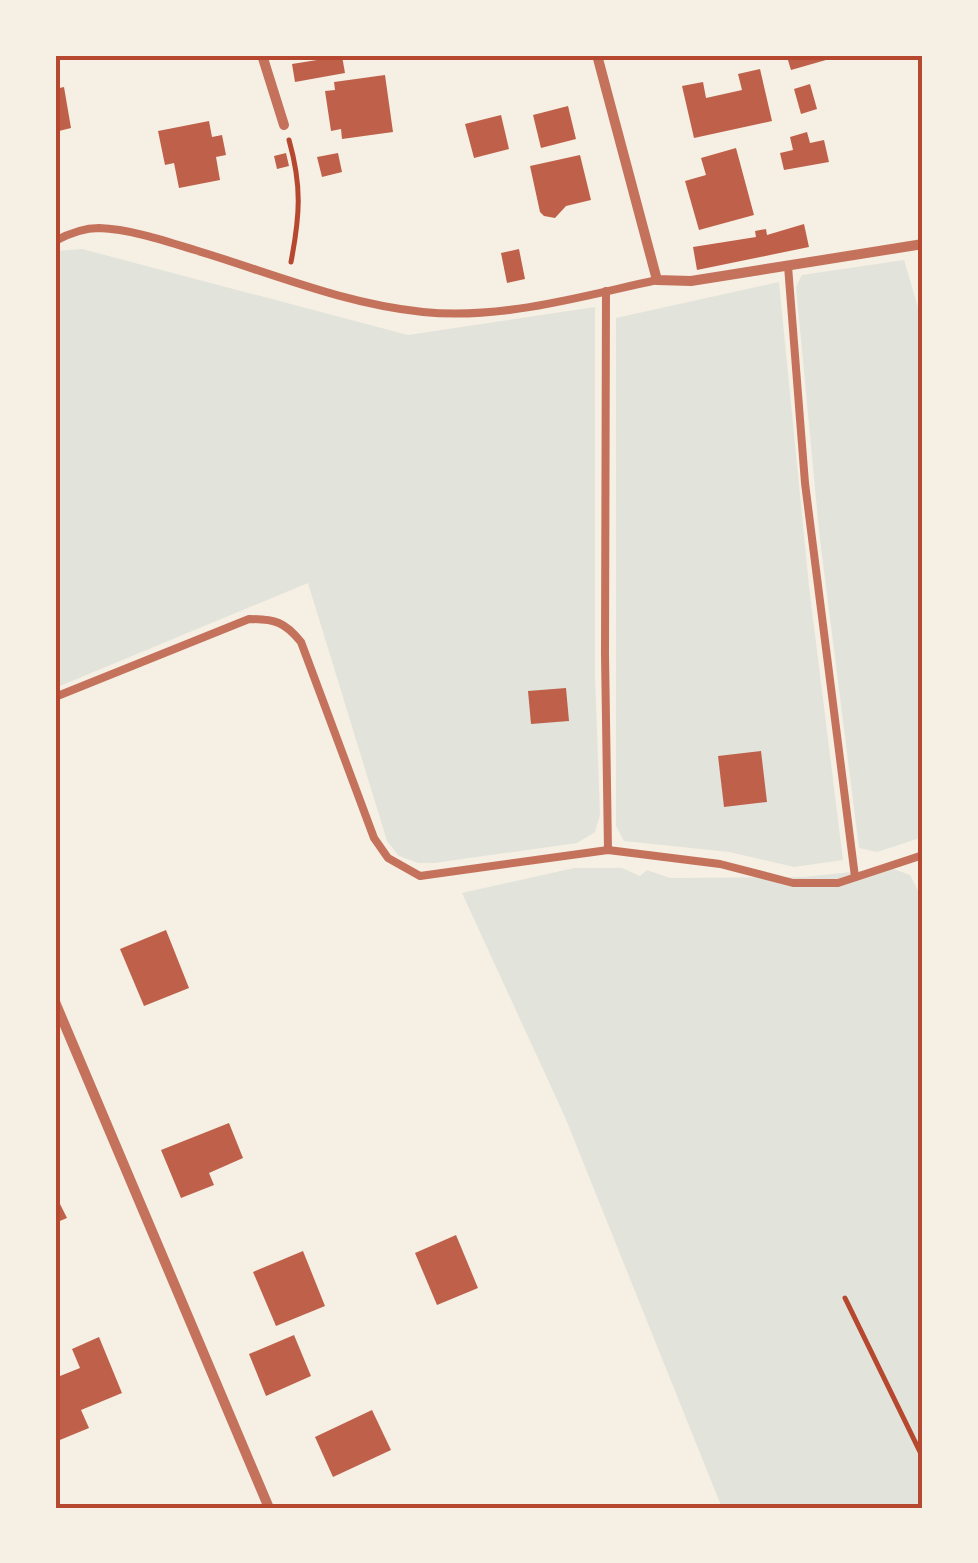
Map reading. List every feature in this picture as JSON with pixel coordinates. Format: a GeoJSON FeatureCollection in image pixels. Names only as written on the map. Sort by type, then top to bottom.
{"type":"FeatureCollection","features":[{"type":"Feature","properties":{"kind":"street"},"geometry":{"type":"LineString","coordinates":[[262,55],[284,125]]}},
{"type":"Feature","properties":{"kind":"street"},"geometry":{"type":"LineString","coordinates":[[597,55],[658,280],[691,282],[923,244]]}},
{"type":"Feature","properties":{"kind":"street"},"geometry":{"type":"LineString","coordinates":[[55,1002],[269,1508]]}},
{"type":"Feature","properties":{"kind":"lane"},"geometry":{"type":"LineString","coordinates":[[55,241],[73,232],[98,228],[167,242],[373,306],[430,313],[537,306],[658,280]]}},
{"type":"Feature","properties":{"kind":"lane"},"geometry":{"type":"LineString","coordinates":[[788,266],[805,484],[855,877]]}},
{"type":"Feature","properties":{"kind":"lane"},"geometry":{"type":"LineString","coordinates":[[606,291],[608,850]]}},
{"type":"Feature","properties":{"kind":"lane"},"geometry":{"type":"LineString","coordinates":[[55,697],[249,620],[273,620],[287,625],[300,642],[374,838],[388,858],[405,871],[420,876],[608,850],[720,864],[793,883],[838,883],[923,855]]}},
{"type":"Feature","properties":{"kind":"path"},"geometry":{"type":"LineString","coordinates":[[284,125],[300,187],[299,219],[288,280]]}},
{"type":"Feature","properties":{"kind":"path"},"geometry":{"type":"LineString","coordinates":[[845,1298],[923,1458]]}},
{"type":"Feature","properties":{"kind":"shaded area"},"geometry":{"type":"Polygon","coordinates":[[[82,249],[408,335],[595,307],[595,675],[600,815],[595,832],[577,843],[434,863],[418,863],[399,856],[387,841],[308,583],[55,688],[55,251],[82,249]]]}},
{"type":"Feature","properties":{"kind":"shaded area"},"geometry":{"type":"Polygon","coordinates":[[[904,260],[923,324],[923,837],[877,852],[859,848],[819,531],[796,287],[802,275],[904,260]]]}},
{"type":"Feature","properties":{"kind":"shaded area"},"geometry":{"type":"Polygon","coordinates":[[[779,282],[809,586],[843,860],[794,867],[729,852],[624,841],[616,826],[616,318],[779,282]]]}},
{"type":"Feature","properties":{"kind":"shaded area"},"geometry":{"type":"Polygon","coordinates":[[[574,868],[622,868],[640,876],[647,870],[670,878],[804,877],[891,868],[910,875],[923,900],[923,1508],[722,1508],[565,1117],[462,893],[574,868]]]}},
{"type":"Feature","properties":{"kind":"building"},"geometry":{"type":"Polygon","coordinates":[[[824,55],[826,60],[791,70],[787,57],[824,55]]]}},
{"type":"Feature","properties":{"kind":"building"},"geometry":{"type":"Polygon","coordinates":[[[342,56],[345,73],[295,82],[292,64],[342,56]]]}},
{"type":"Feature","properties":{"kind":"building"},"geometry":{"type":"Polygon","coordinates":[[[760,69],[772,121],[694,138],[682,86],[703,82],[706,98],[742,90],[738,74],[760,69]]]}},
{"type":"Feature","properties":{"kind":"building"},"geometry":{"type":"Polygon","coordinates":[[[385,75],[393,132],[342,139],[341,129],[331,131],[325,91],[335,90],[334,82],[385,75]]]}},
{"type":"Feature","properties":{"kind":"building"},"geometry":{"type":"Polygon","coordinates":[[[810,84],[817,109],[801,114],[794,89],[810,84]]]}},
{"type":"Feature","properties":{"kind":"building"},"geometry":{"type":"Polygon","coordinates":[[[64,87],[71,128],[55,132],[55,89],[64,87]]]}},
{"type":"Feature","properties":{"kind":"building"},"geometry":{"type":"Polygon","coordinates":[[[568,106],[576,139],[541,148],[533,115],[568,106]]]}},
{"type":"Feature","properties":{"kind":"building"},"geometry":{"type":"Polygon","coordinates":[[[501,115],[509,149],[474,158],[465,124],[501,115]]]}},
{"type":"Feature","properties":{"kind":"building"},"geometry":{"type":"Polygon","coordinates":[[[209,121],[212,137],[222,135],[226,155],[216,157],[220,180],[179,188],[174,163],[165,165],[158,131],[209,121]]]}},
{"type":"Feature","properties":{"kind":"building"},"geometry":{"type":"Polygon","coordinates":[[[807,132],[810,143],[824,140],[829,162],[784,170],[780,153],[793,150],[790,137],[807,132]]]}},
{"type":"Feature","properties":{"kind":"building"},"geometry":{"type":"Polygon","coordinates":[[[736,148],[754,215],[699,230],[685,181],[706,175],[701,158],[736,148]]]}},
{"type":"Feature","properties":{"kind":"building"},"geometry":{"type":"Polygon","coordinates":[[[286,153],[289,166],[277,169],[274,156],[286,153]]]}},
{"type":"Feature","properties":{"kind":"building"},"geometry":{"type":"Polygon","coordinates":[[[338,153],[342,172],[322,177],[317,157],[338,153]]]}},
{"type":"Feature","properties":{"kind":"building"},"geometry":{"type":"Polygon","coordinates":[[[580,155],[591,200],[566,206],[555,218],[544,216],[530,166],[580,155]]]}},
{"type":"Feature","properties":{"kind":"building"},"geometry":{"type":"Polygon","coordinates":[[[804,224],[809,247],[697,270],[693,247],[756,237],[755,231],[766,229],[767,235],[804,224]]]}},
{"type":"Feature","properties":{"kind":"building"},"geometry":{"type":"Polygon","coordinates":[[[519,249],[525,279],[507,283],[501,253],[519,249]]]}},
{"type":"Feature","properties":{"kind":"building"},"geometry":{"type":"Polygon","coordinates":[[[566,688],[569,721],[531,724],[528,691],[566,688]]]}},
{"type":"Feature","properties":{"kind":"building"},"geometry":{"type":"Polygon","coordinates":[[[761,751],[767,802],[724,807],[718,756],[761,751]]]}},
{"type":"Feature","properties":{"kind":"building"},"geometry":{"type":"Polygon","coordinates":[[[166,930],[189,988],[144,1006],[120,949],[166,930]]]}},
{"type":"Feature","properties":{"kind":"building"},"geometry":{"type":"Polygon","coordinates":[[[229,1123],[243,1158],[209,1173],[214,1185],[181,1198],[161,1150],[229,1123]]]}},
{"type":"Feature","properties":{"kind":"building"},"geometry":{"type":"Polygon","coordinates":[[[55,1194],[67,1218],[55,1223],[55,1194]]]}},
{"type":"Feature","properties":{"kind":"building"},"geometry":{"type":"Polygon","coordinates":[[[456,1235],[478,1288],[437,1305],[415,1253],[456,1235]]]}},
{"type":"Feature","properties":{"kind":"building"},"geometry":{"type":"Polygon","coordinates":[[[303,1251],[325,1306],[276,1326],[253,1272],[303,1251]]]}},
{"type":"Feature","properties":{"kind":"building"},"geometry":{"type":"Polygon","coordinates":[[[294,1335],[311,1376],[266,1396],[249,1354],[294,1335]]]}},
{"type":"Feature","properties":{"kind":"building"},"geometry":{"type":"Polygon","coordinates":[[[99,1337],[122,1393],[81,1410],[89,1428],[55,1442],[55,1378],[80,1368],[72,1349],[99,1337]]]}},
{"type":"Feature","properties":{"kind":"building"},"geometry":{"type":"Polygon","coordinates":[[[372,1410],[391,1450],[333,1477],[315,1437],[372,1410]]]}}]}
